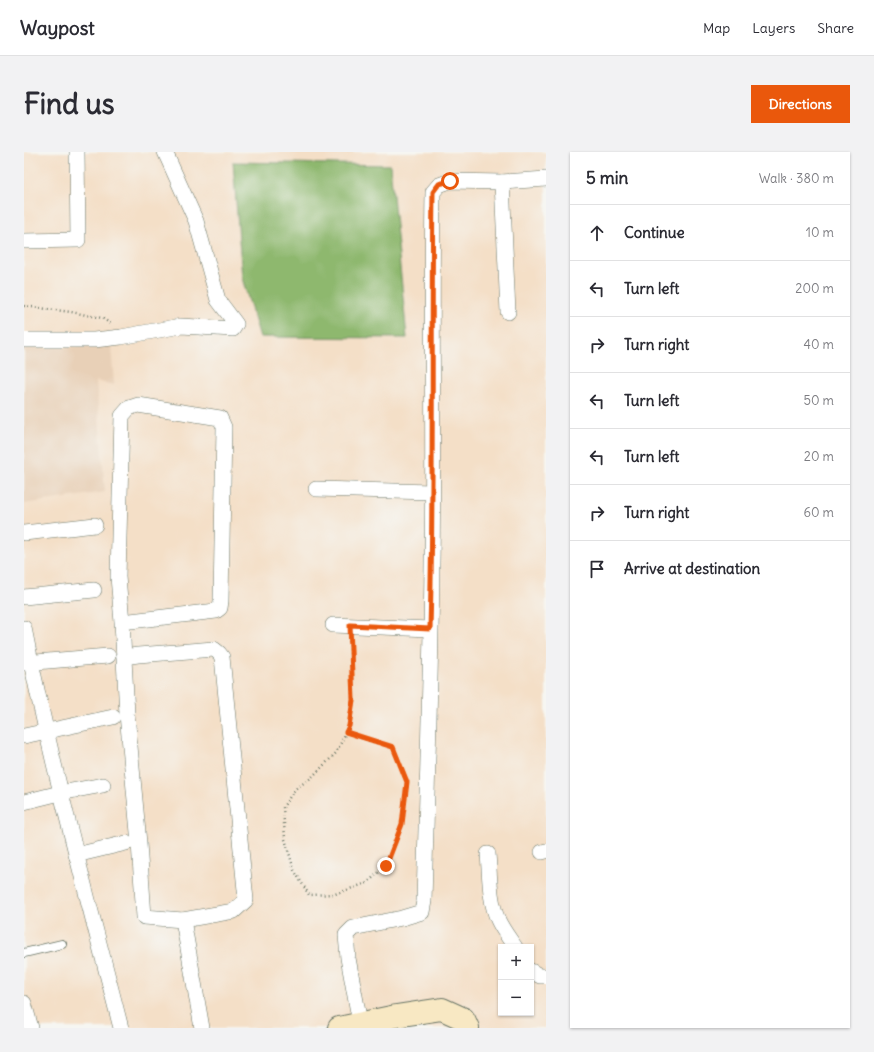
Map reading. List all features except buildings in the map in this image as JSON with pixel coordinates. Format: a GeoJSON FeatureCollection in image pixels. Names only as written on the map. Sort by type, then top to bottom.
{"type":"FeatureCollection","features":[{"type":"Feature","properties":{"kind":"street"},"geometry":{"type":"LineString","coordinates":[[24,241],[78,240],[77,152]]}},
{"type":"Feature","properties":{"kind":"street"},"geometry":{"type":"LineString","coordinates":[[24,340],[94,340],[121,337],[181,326],[233,329],[236,324],[218,300],[196,221],[165,152]]}},
{"type":"Feature","properties":{"kind":"street"},"geometry":{"type":"LineString","coordinates":[[360,1023],[348,958],[346,935],[353,928],[402,918],[422,912],[424,901],[432,563],[433,192],[439,184],[450,181],[502,182],[546,179]]}},
{"type":"Feature","properties":{"kind":"street"},"geometry":{"type":"LineString","coordinates":[[502,182],[508,312]]}},
{"type":"Feature","properties":{"kind":"street"},"geometry":{"type":"LineString","coordinates":[[122,622],[216,611],[220,608],[224,427],[220,418],[138,405],[129,408],[122,416],[118,577],[127,714],[144,917],[184,920],[234,911],[246,900],[222,657],[214,649],[124,657]]}},
{"type":"Feature","properties":{"kind":"street"},"geometry":{"type":"LineString","coordinates":[[316,489],[432,492]]}},
{"type":"Feature","properties":{"kind":"street"},"geometry":{"type":"LineString","coordinates":[[24,533],[95,525]]}},
{"type":"Feature","properties":{"kind":"street"},"geometry":{"type":"LineString","coordinates":[[24,598],[94,590]]}},
{"type":"Feature","properties":{"kind":"street"},"geometry":{"type":"LineString","coordinates":[[333,625],[430,629]]}},
{"type":"Feature","properties":{"kind":"street"},"geometry":{"type":"LineString","coordinates":[[24,628],[27,663],[46,731],[60,793],[121,1028]]}},
{"type":"Feature","properties":{"kind":"street"},"geometry":{"type":"LineString","coordinates":[[27,663],[108,656]]}},
{"type":"Feature","properties":{"kind":"street"},"geometry":{"type":"LineString","coordinates":[[24,736],[113,717]]}},
{"type":"Feature","properties":{"kind":"street"},"geometry":{"type":"LineString","coordinates":[[24,802],[60,793],[103,785]]}},
{"type":"Feature","properties":{"kind":"street"},"geometry":{"type":"LineString","coordinates":[[76,855],[126,843]]}},
{"type":"Feature","properties":{"kind":"street"},"geometry":{"type":"LineString","coordinates":[[488,854],[493,908],[498,921],[513,944]]}},
{"type":"Feature","properties":{"kind":"street"},"geometry":{"type":"LineString","coordinates":[[184,920],[202,1028]]}},
{"type":"Feature","properties":{"kind":"street"},"geometry":{"type":"LineString","coordinates":[[534,973],[540,976],[546,976]]}},
{"type":"Feature","properties":{"kind":"street"},"geometry":{"type":"LineString","coordinates":[[24,1003],[31,1028]]}},
{"type":"Feature","properties":{"kind":"street"},"geometry":{"type":"LineString","coordinates":[[340,1028],[396,1016],[442,1009],[464,1019],[468,1028]]}},
{"type":"Feature","properties":{"kind":"lane"},"geometry":{"type":"LineString","coordinates":[[24,953],[62,944]]}},
{"type":"Feature","properties":{"kind":"path"},"geometry":{"type":"LineString","coordinates":[[24,306],[71,312],[102,318],[115,327],[121,337]]}},
{"type":"Feature","properties":{"kind":"path"},"geometry":{"type":"LineString","coordinates":[[346,732],[393,747],[407,782],[402,824],[386,866],[367,883],[335,894],[309,895],[294,870],[285,839],[283,807],[296,789],[311,778],[336,753],[346,732],[349,726],[353,700],[350,625]]}},
{"type":"Feature","properties":{"kind":"shaded area"},"geometry":{"type":"Polygon","coordinates":[[[111,345],[114,385],[96,381],[105,492],[24,504],[24,348],[111,345]]]}},
{"type":"Feature","properties":{"kind":"green space"},"geometry":{"type":"Polygon","coordinates":[[[233,162],[390,165],[407,338],[260,337],[242,278],[233,162]]]}},
{"type":"Feature","properties":{"kind":"route"},"geometry":{"type":"LineString","coordinates":[[386,866],[402,824],[407,782],[393,747],[346,732],[349,726],[353,700],[350,625],[430,629],[432,563],[433,192],[439,184],[450,181]]}}]}
